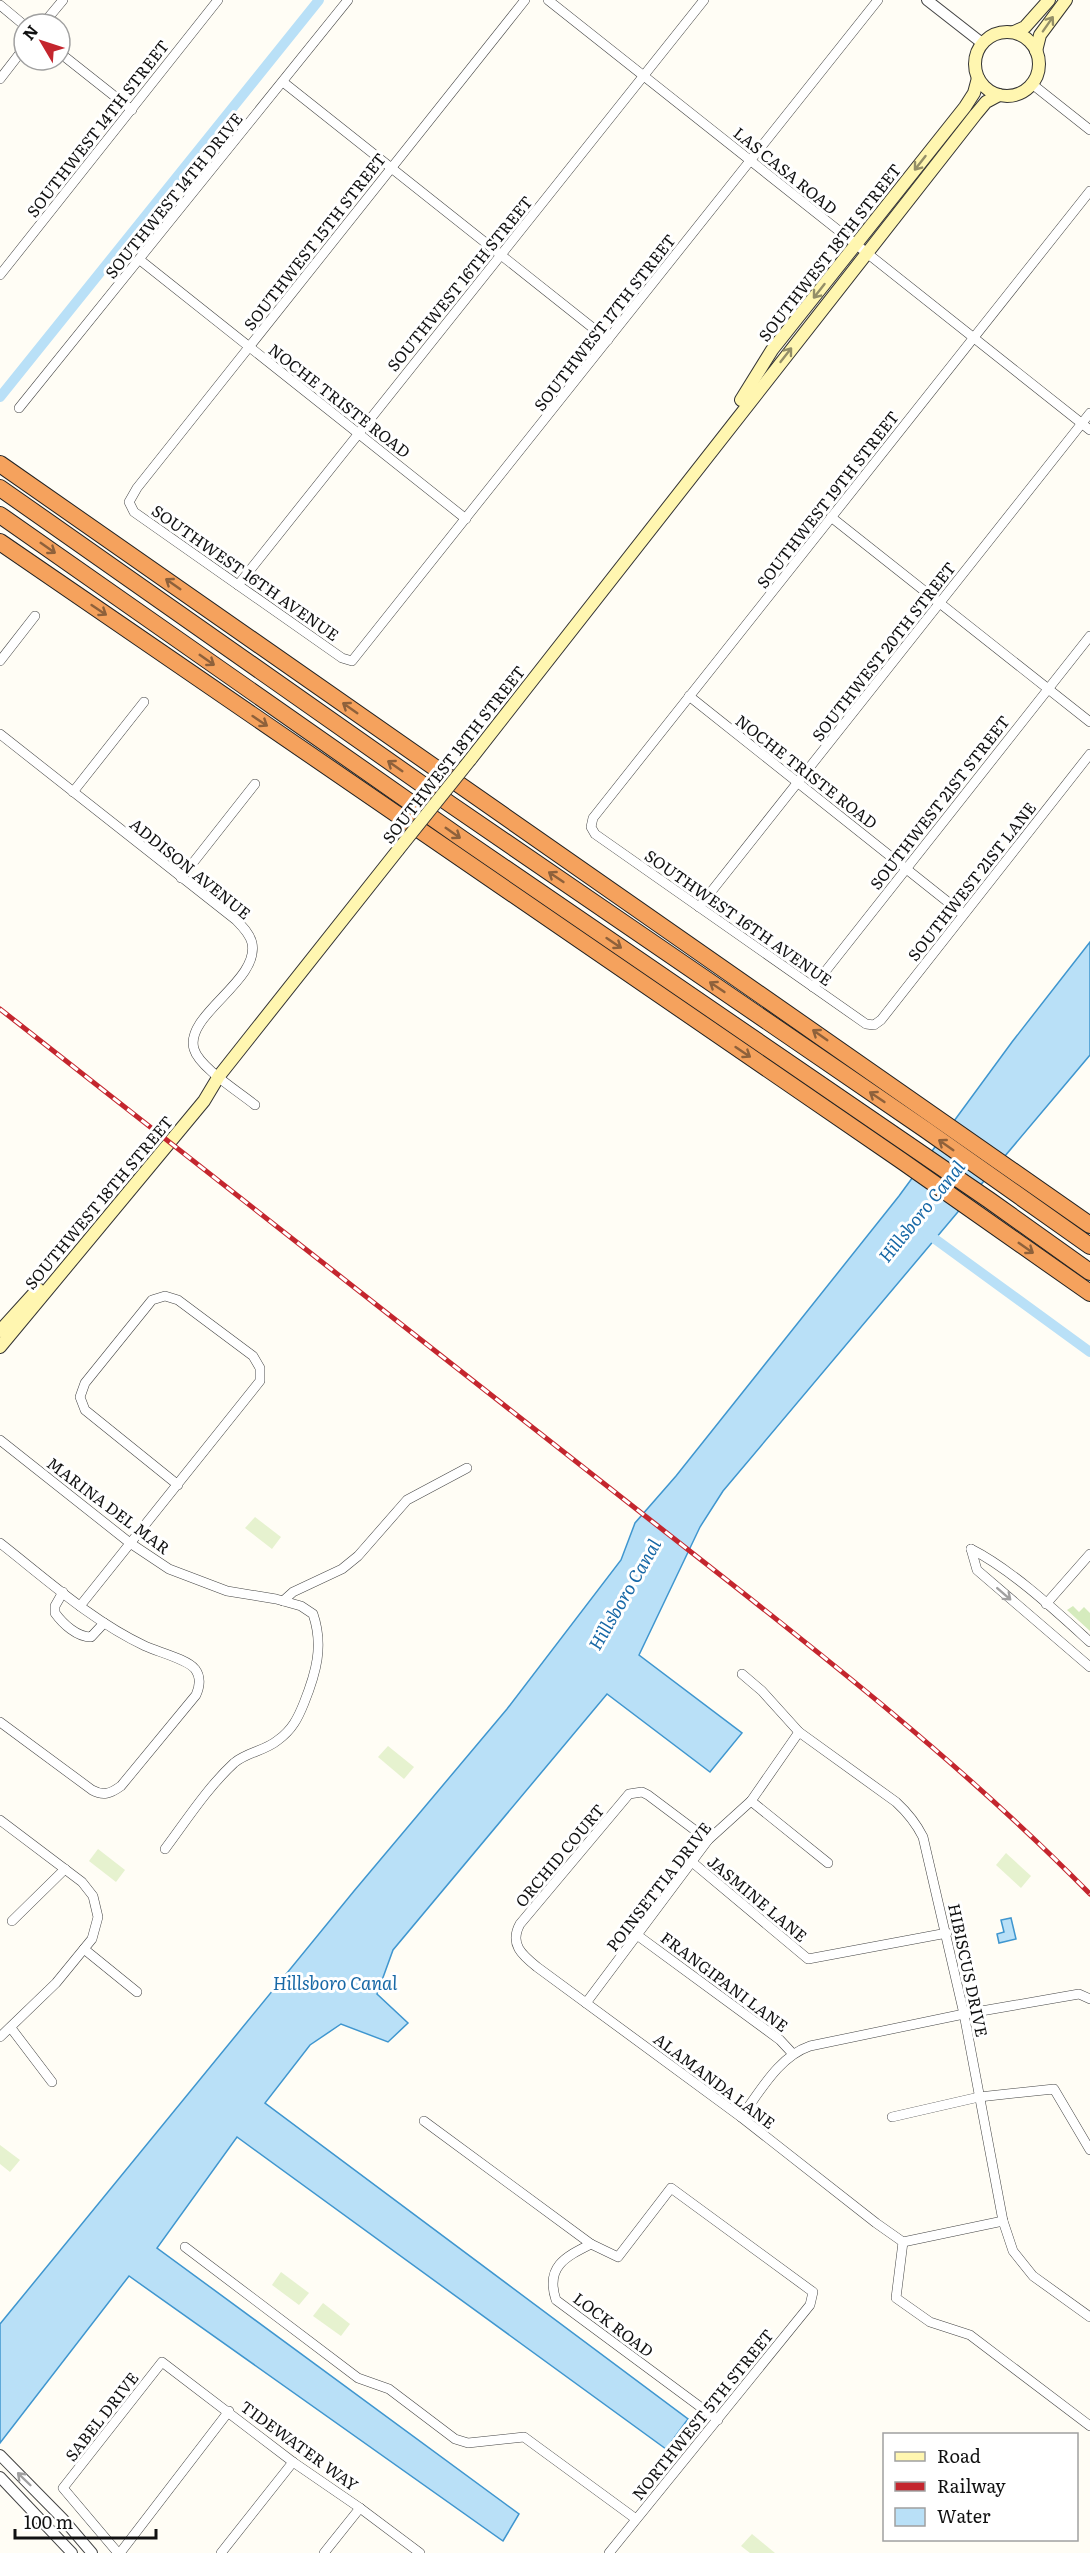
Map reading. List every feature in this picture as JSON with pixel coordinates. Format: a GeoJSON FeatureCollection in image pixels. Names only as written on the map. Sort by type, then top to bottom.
{"type":"FeatureCollection","features":[{"type":"Feature","properties":{"kind":"highway"},"geometry":{"type":"LineString","coordinates":[[0,464],[937,1117],[1090,1246]]}},
{"type":"Feature","properties":{"kind":"highway"},"geometry":{"type":"LineString","coordinates":[[0,488],[450,804],[926,1130],[1090,1225]]}},
{"type":"Feature","properties":{"kind":"highway"},"geometry":{"type":"LineString","coordinates":[[0,515],[451,831],[989,1200],[1090,1272]]}},
{"type":"Feature","properties":{"kind":"highway"},"geometry":{"type":"LineString","coordinates":[[0,542],[902,1161],[1090,1293]]}},
{"type":"Feature","properties":{"kind":"main road"},"geometry":{"type":"LineString","coordinates":[[1049,0],[1025,27],[1014,32],[996,33],[982,43],[974,64],[978,78],[986,89],[999,95],[1017,94],[1032,84],[1039,68],[1036,51],[1040,35],[1066,0]]}},
{"type":"Feature","properties":{"kind":"main road"},"geometry":{"type":"LineString","coordinates":[[1014,32],[1027,39],[1036,51]]}},
{"type":"Feature","properties":{"kind":"main road","name":"SOUTHWEST 18TH STREET"},"geometry":{"type":"LineString","coordinates":[[0,1347],[204,1101],[219,1076],[665,513],[711,450],[866,253],[961,122],[978,78]]}},
{"type":"Feature","properties":{"kind":"main road","name":"SOUTHWEST 18TH STREET"},"geometry":{"type":"LineString","coordinates":[[711,450],[772,350],[856,245],[961,122],[986,102],[999,95]]}},
{"type":"Feature","properties":{"kind":"main road","name":"SOUTHWEST 18TH STREET"},"geometry":{"type":"LineString","coordinates":[[0,1331],[37,1290],[196,1098],[219,1076]]}},
{"type":"Feature","properties":{"kind":"street"},"geometry":{"type":"LineString","coordinates":[[53,12],[63,0]]}},
{"type":"Feature","properties":{"kind":"street","name":"SOUTHWEST 14TH STREET"},"geometry":{"type":"LineString","coordinates":[[0,275],[218,0]]}},
{"type":"Feature","properties":{"kind":"street","name":"SOUTHWEST 14TH DRIVE"},"geometry":{"type":"LineString","coordinates":[[19,408],[348,0]]}},
{"type":"Feature","properties":{"kind":"street","name":"SOUTHWEST 15TH STREET"},"geometry":{"type":"LineString","coordinates":[[129,502],[136,488],[525,0]]}},
{"type":"Feature","properties":{"kind":"street","name":"LAS CASA ROAD"},"geometry":{"type":"LineString","coordinates":[[548,0],[1090,430]]}},
{"type":"Feature","properties":{"kind":"street","name":"SOUTHWEST 16TH STREET"},"geometry":{"type":"LineString","coordinates":[[238,585],[704,0]]}},
{"type":"Feature","properties":{"kind":"street","name":"SOUTHWEST 17TH STREET"},"geometry":{"type":"LineString","coordinates":[[352,661],[878,0]]}},
{"type":"Feature","properties":{"kind":"street"},"geometry":{"type":"LineString","coordinates":[[927,0],[982,43]]}},
{"type":"Feature","properties":{"kind":"street"},"geometry":{"type":"LineString","coordinates":[[0,5],[12,15]]}},
{"type":"Feature","properties":{"kind":"street"},"geometry":{"type":"LineString","coordinates":[[72,62],[132,110]]}},
{"type":"Feature","properties":{"kind":"street"},"geometry":{"type":"LineString","coordinates":[[0,78],[12,63]]}},
{"type":"Feature","properties":{"kind":"street"},"geometry":{"type":"LineString","coordinates":[[283,82],[608,340]]}},
{"type":"Feature","properties":{"kind":"street"},"geometry":{"type":"LineString","coordinates":[[1032,84],[1090,130]]}},
{"type":"Feature","properties":{"kind":"street","name":"SOUTHWEST 19TH STREET"},"geometry":{"type":"LineString","coordinates":[[591,827],[593,818],[1090,191]]}},
{"type":"Feature","properties":{"kind":"street","name":"NOCHE TRISTE ROAD"},"geometry":{"type":"LineString","coordinates":[[140,260],[466,519]]}},
{"type":"Feature","properties":{"kind":"street","name":"SOUTHWEST 20TH STREET"},"geometry":{"type":"LineString","coordinates":[[699,907],[1090,413]]}},
{"type":"Feature","properties":{"kind":"street","name":"SOUTHWEST 16TH AVENUE"},"geometry":{"type":"LineString","coordinates":[[129,502],[134,512],[342,658],[352,661]]}},
{"type":"Feature","properties":{"kind":"street"},"geometry":{"type":"LineString","coordinates":[[831,517],[1090,722]]}},
{"type":"Feature","properties":{"kind":"street"},"geometry":{"type":"LineString","coordinates":[[0,661],[35,616]]}},
{"type":"Feature","properties":{"kind":"street","name":"SOUTHWEST 21ST STREET"},"geometry":{"type":"LineString","coordinates":[[813,987],[1090,636]]}},
{"type":"Feature","properties":{"kind":"street","name":"NOCHE TRISTE ROAD"},"geometry":{"type":"LineString","coordinates":[[689,696],[963,914]]}},
{"type":"Feature","properties":{"kind":"street"},"geometry":{"type":"LineString","coordinates":[[73,792],[144,702]]}},
{"type":"Feature","properties":{"kind":"street","name":"ADDISON AVENUE"},"geometry":{"type":"LineString","coordinates":[[0,734],[236,920],[249,934],[252,943],[250,961],[201,1024],[194,1035],[193,1047],[198,1058],[255,1105]]}},
{"type":"Feature","properties":{"kind":"street","name":"SOUTHWEST 21ST LANE"},"geometry":{"type":"LineString","coordinates":[[874,1025],[882,1020],[1090,754]]}},
{"type":"Feature","properties":{"kind":"street"},"geometry":{"type":"LineString","coordinates":[[182,878],[255,784]]}},
{"type":"Feature","properties":{"kind":"street","name":"SOUTHWEST 16TH AVENUE"},"geometry":{"type":"LineString","coordinates":[[591,827],[595,834],[813,987],[866,1023],[874,1025]]}},
{"type":"Feature","properties":{"kind":"street"},"geometry":{"type":"LineString","coordinates":[[80,1606],[129,1543],[178,1485],[256,1387],[261,1374],[258,1361],[253,1356],[178,1300],[165,1296],[152,1300],[85,1383],[80,1397],[85,1410],[178,1485]]}},
{"type":"Feature","properties":{"kind":"street","name":"MARINA DEL MAR"},"geometry":{"type":"LineString","coordinates":[[0,1440],[129,1543],[169,1569],[210,1586],[301,1606],[313,1614],[318,1644],[315,1675],[299,1717],[291,1729],[275,1743],[236,1761],[203,1799],[165,1850]]}},
{"type":"Feature","properties":{"kind":"street"},"geometry":{"type":"LineString","coordinates":[[283,1601],[293,1592],[342,1569],[358,1556],[407,1500],[467,1468]]}},
{"type":"Feature","properties":{"kind":"street"},"geometry":{"type":"LineString","coordinates":[[0,1543],[104,1623],[146,1646],[190,1665],[195,1669],[200,1682],[196,1695],[121,1786],[111,1793],[105,1794],[92,1790],[0,1722]]}},
{"type":"Feature","properties":{"kind":"street"},"geometry":{"type":"LineString","coordinates":[[1090,1642],[988,1557],[971,1548],[977,1570],[1090,1667]]}},
{"type":"Feature","properties":{"kind":"street"},"geometry":{"type":"LineString","coordinates":[[1046,1604],[1090,1554]]}},
{"type":"Feature","properties":{"kind":"street"},"geometry":{"type":"LineString","coordinates":[[63,1592],[55,1606],[54,1613],[75,1632],[84,1637],[91,1637],[104,1623]]}},
{"type":"Feature","properties":{"kind":"street","name":"HIBISCUS DRIVE"},"geometry":{"type":"LineString","coordinates":[[742,1674],[762,1690],[799,1732],[896,1802],[911,1816],[923,1837],[964,2014],[1003,2221],[1013,2251],[1033,2276],[1090,2317]]}},
{"type":"Feature","properties":{"kind":"street","name":"POINSETTIA DRIVE"},"geometry":{"type":"LineString","coordinates":[[586,2003],[708,1840],[751,1801],[799,1732]]}},
{"type":"Feature","properties":{"kind":"street","name":"JASMINE LANE"},"geometry":{"type":"LineString","coordinates":[[629,1794],[642,1792],[708,1840]]}},
{"type":"Feature","properties":{"kind":"street","name":"ORCHID COURT"},"geometry":{"type":"LineString","coordinates":[[516,1938],[520,1924],[629,1794]]}},
{"type":"Feature","properties":{"kind":"street"},"geometry":{"type":"LineString","coordinates":[[751,1801],[828,1863]]}},
{"type":"Feature","properties":{"kind":"street"},"geometry":{"type":"LineString","coordinates":[[0,1820],[88,1887],[96,1903],[97,1925],[92,1939],[42,2000],[0,2037]]}},
{"type":"Feature","properties":{"kind":"street","name":"JASMINE LANE"},"geometry":{"type":"LineString","coordinates":[[692,1862],[808,1959],[947,1933]]}},
{"type":"Feature","properties":{"kind":"street"},"geometry":{"type":"LineString","coordinates":[[12,1922],[65,1869]]}},
{"type":"Feature","properties":{"kind":"street","name":"FRANGIPANI LANE"},"geometry":{"type":"LineString","coordinates":[[637,1935],[780,2040],[793,2054]]}},
{"type":"Feature","properties":{"kind":"street","name":"ALAMANDA LANE"},"geometry":{"type":"LineString","coordinates":[[516,1938],[516,1943],[523,1956],[741,2117],[903,2242]]}},
{"type":"Feature","properties":{"kind":"street"},"geometry":{"type":"LineString","coordinates":[[84,1949],[137,1992]]}},
{"type":"Feature","properties":{"kind":"street"},"geometry":{"type":"LineString","coordinates":[[741,2117],[793,2054],[810,2046],[964,2014],[1079,1994],[1090,1999]]}},
{"type":"Feature","properties":{"kind":"street"},"geometry":{"type":"LineString","coordinates":[[11,2028],[52,2082]]}},
{"type":"Feature","properties":{"kind":"street"},"geometry":{"type":"LineString","coordinates":[[892,2117],[980,2097],[1054,2089],[1090,2150]]}},
{"type":"Feature","properties":{"kind":"street"},"geometry":{"type":"LineString","coordinates":[[424,2121],[591,2244]]}},
{"type":"Feature","properties":{"kind":"street","name":"NORTHWEST 5TH STREET"},"geometry":{"type":"LineString","coordinates":[[591,2244],[618,2257],[671,2188],[813,2292],[810,2306],[609,2553]]}},
{"type":"Feature","properties":{"kind":"street"},"geometry":{"type":"LineString","coordinates":[[1003,2221],[903,2242],[896,2298],[930,2322],[970,2335],[1090,2426]]}},
{"type":"Feature","properties":{"kind":"street","name":"LOCK ROAD"},"geometry":{"type":"LineString","coordinates":[[591,2244],[567,2256],[554,2272],[551,2285],[556,2300],[718,2420]]}},
{"type":"Feature","properties":{"kind":"street"},"geometry":{"type":"LineString","coordinates":[[185,2247],[358,2378],[389,2389],[454,2439],[468,2443],[524,2437],[636,2519]]}},
{"type":"Feature","properties":{"kind":"street","name":"TIDEWATER WAY"},"geometry":{"type":"LineString","coordinates":[[162,2362],[293,2462],[420,2553]]}},
{"type":"Feature","properties":{"kind":"street","name":"SABEL DRIVE"},"geometry":{"type":"LineString","coordinates":[[119,2553],[63,2488],[162,2362]]}},
{"type":"Feature","properties":{"kind":"street"},"geometry":{"type":"LineString","coordinates":[[119,2553],[229,2411]]}},
{"type":"Feature","properties":{"kind":"street"},"geometry":{"type":"LineString","coordinates":[[0,2455],[63,2519],[92,2553]]}},
{"type":"Feature","properties":{"kind":"street"},"geometry":{"type":"LineString","coordinates":[[221,2553],[293,2462]]}},
{"type":"Feature","properties":{"kind":"street"},"geometry":{"type":"LineString","coordinates":[[0,2477],[72,2553]]}},
{"type":"Feature","properties":{"kind":"street"},"geometry":{"type":"LineString","coordinates":[[324,2553],[360,2508]]}},
{"type":"Feature","properties":{"kind":"green space"},"geometry":{"type":"Polygon","coordinates":[[[255,1517],[281,1537],[272,1549],[245,1528],[255,1517]]]}},
{"type":"Feature","properties":{"kind":"green space"},"geometry":{"type":"Polygon","coordinates":[[[1073,1606],[1079,1612],[1084,1607],[1090,1613],[1090,1631],[1067,1610],[1073,1606]]]}},
{"type":"Feature","properties":{"kind":"green space"},"geometry":{"type":"Polygon","coordinates":[[[388,1746],[414,1767],[404,1779],[378,1757],[388,1746]]]}},
{"type":"Feature","properties":{"kind":"green space"},"geometry":{"type":"Polygon","coordinates":[[[98,1849],[125,1870],[116,1882],[89,1861],[98,1849]]]}},
{"type":"Feature","properties":{"kind":"green space"},"geometry":{"type":"Polygon","coordinates":[[[1006,1853],[1031,1876],[1021,1888],[996,1865],[1006,1853]]]}},
{"type":"Feature","properties":{"kind":"green space"},"geometry":{"type":"Polygon","coordinates":[[[0,2145],[20,2160],[10,2172],[0,2164],[0,2145]]]}},
{"type":"Feature","properties":{"kind":"green space"},"geometry":{"type":"Polygon","coordinates":[[[281,2272],[309,2293],[299,2305],[272,2285],[281,2272]]]}},
{"type":"Feature","properties":{"kind":"green space"},"geometry":{"type":"Polygon","coordinates":[[[323,2303],[350,2324],[341,2336],[313,2316],[323,2303]]]}},
{"type":"Feature","properties":{"kind":"green space"},"geometry":{"type":"Polygon","coordinates":[[[752,2534],[775,2553],[750,2553],[741,2546],[752,2534]]]}},
{"type":"Feature","properties":{"kind":"water","name":"Hillsboro Canal"},"geometry":{"type":"Polygon","coordinates":[[[1090,942],[1090,1055],[723,1491],[700,1527],[639,1655],[742,1733],[710,1772],[607,1694],[393,1950],[377,1994],[408,2023],[388,2042],[341,2024],[310,2045],[265,2103],[688,2419],[666,2449],[237,2137],[157,2248],[519,2514],[503,2541],[129,2276],[0,2443],[0,2324],[354,1891],[507,1709],[621,1560],[635,1523],[676,1476],[899,1196],[1012,1042],[1090,942]]]}},
{"type":"Feature","properties":{"kind":"water"},"geometry":{"type":"Polygon","coordinates":[[[1011,1918],[1016,1939],[999,1943],[997,1934],[1004,1932],[1001,1920],[1011,1918]]]}},
{"type":"Feature","properties":{"kind":"waterway"},"geometry":{"type":"LineString","coordinates":[[0,397],[319,0]]}},
{"type":"Feature","properties":{"kind":"waterway"},"geometry":{"type":"LineString","coordinates":[[924,1231],[1090,1352]]}},
{"type":"Feature","properties":{"kind":"railway"},"geometry":{"type":"LineString","coordinates":[[0,1009],[859,1686],[978,1787],[1090,1894]]}}]}
